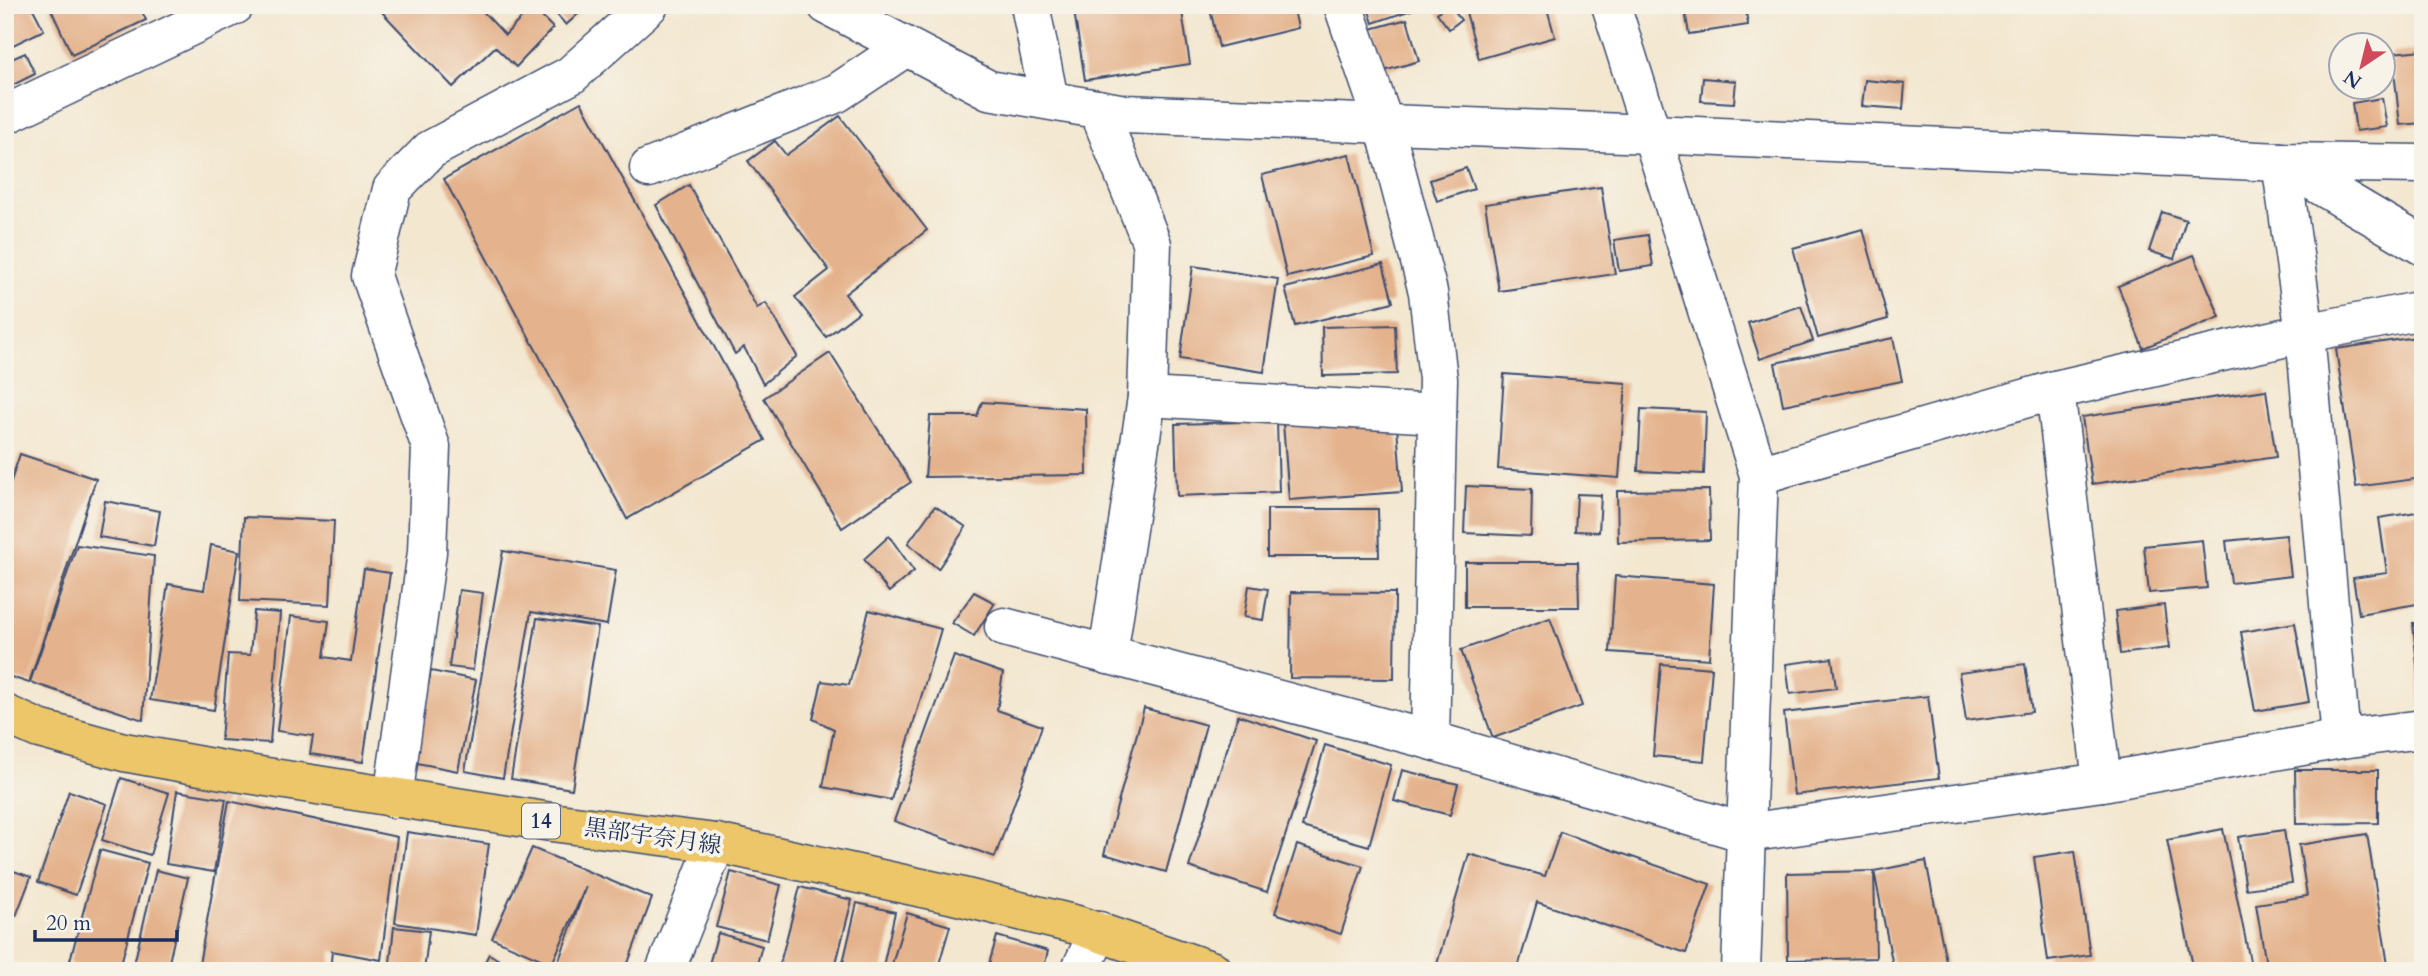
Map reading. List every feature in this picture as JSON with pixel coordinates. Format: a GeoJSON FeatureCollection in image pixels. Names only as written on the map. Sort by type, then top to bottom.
{"type":"FeatureCollection","features":[{"type":"Feature","properties":{"kind":"main road","name":"黒部宇奈月線"},"geometry":{"type":"LineString","coordinates":[[5,714],[39,729],[124,752],[564,824],[716,843],[954,895],[1099,931],[1213,971]]}},
{"type":"Feature","properties":{"kind":"street"},"geometry":{"type":"LineString","coordinates":[[5,115],[235,5]]}},
{"type":"Feature","properties":{"kind":"street"},"geometry":{"type":"LineString","coordinates":[[393,797],[427,552],[431,447],[371,275],[392,189],[430,150],[571,75],[649,5]]}},
{"type":"Feature","properties":{"kind":"street"},"geometry":{"type":"LineString","coordinates":[[827,5],[989,90],[1125,114],[2281,162],[2423,164]]}},
{"type":"Feature","properties":{"kind":"street"},"geometry":{"type":"LineString","coordinates":[[1030,5],[1049,100]]}},
{"type":"Feature","properties":{"kind":"street"},"geometry":{"type":"LineString","coordinates":[[1343,5],[1384,124],[1428,292],[1438,379],[1430,740]]}},
{"type":"Feature","properties":{"kind":"street"},"geometry":{"type":"LineString","coordinates":[[1611,5],[1759,475],[1741,971]]}},
{"type":"Feature","properties":{"kind":"street"},"geometry":{"type":"LineString","coordinates":[[649,168],[837,93],[906,47]]}},
{"type":"Feature","properties":{"kind":"street"},"geometry":{"type":"LineString","coordinates":[[1098,109],[1152,244],[1147,397],[1108,655]]}},
{"type":"Feature","properties":{"kind":"street"},"geometry":{"type":"LineString","coordinates":[[2281,162],[2423,246]]}},
{"type":"Feature","properties":{"kind":"street"},"geometry":{"type":"LineString","coordinates":[[2281,162],[2305,333],[2341,739]]}},
{"type":"Feature","properties":{"kind":"street"},"geometry":{"type":"LineString","coordinates":[[1759,475],[2055,390],[2305,333],[2423,310]]}},
{"type":"Feature","properties":{"kind":"street"},"geometry":{"type":"LineString","coordinates":[[2055,390],[2102,782]]}},
{"type":"Feature","properties":{"kind":"street"},"geometry":{"type":"LineString","coordinates":[[1147,397],[1437,414]]}},
{"type":"Feature","properties":{"kind":"street"},"geometry":{"type":"LineString","coordinates":[[1004,627],[1430,740],[1746,833],[2102,782],[2341,739],[2423,729]]}},
{"type":"Feature","properties":{"kind":"street"},"geometry":{"type":"LineString","coordinates":[[665,971],[716,843]]}},
{"type":"Feature","properties":{"kind":"street"},"geometry":{"type":"LineString","coordinates":[[1080,971],[1099,931]]}},
{"type":"Feature","properties":{"kind":"building"},"geometry":{"type":"Polygon","coordinates":[[[5,5],[31,5],[44,30],[5,49],[5,5]]]}},
{"type":"Feature","properties":{"kind":"building"},"geometry":{"type":"Polygon","coordinates":[[[49,5],[139,5],[146,20],[72,55],[49,5]]]}},
{"type":"Feature","properties":{"kind":"building"},"geometry":{"type":"Polygon","coordinates":[[[387,5],[477,5],[505,35],[532,7],[553,28],[516,67],[495,47],[453,87],[381,11],[387,5]]]}},
{"type":"Feature","properties":{"kind":"building"},"geometry":{"type":"Polygon","coordinates":[[[554,5],[588,5],[566,25],[551,8],[554,5]]]}},
{"type":"Feature","properties":{"kind":"building"},"geometry":{"type":"Polygon","coordinates":[[[1073,5],[1181,5],[1190,64],[1085,80],[1073,5]]]}},
{"type":"Feature","properties":{"kind":"building"},"geometry":{"type":"Polygon","coordinates":[[[1209,5],[1293,5],[1298,28],[1219,47],[1209,5]]]}},
{"type":"Feature","properties":{"kind":"building"},"geometry":{"type":"Polygon","coordinates":[[[1367,5],[1423,5],[1423,6],[1373,23],[1367,5]]]}},
{"type":"Feature","properties":{"kind":"building"},"geometry":{"type":"Polygon","coordinates":[[[1450,5],[1461,20],[1449,29],[1437,13],[1450,5]]]}},
{"type":"Feature","properties":{"kind":"building"},"geometry":{"type":"Polygon","coordinates":[[[1464,5],[1546,5],[1555,37],[1479,59],[1464,5]]]}},
{"type":"Feature","properties":{"kind":"building"},"geometry":{"type":"Polygon","coordinates":[[[1684,5],[1745,5],[1748,25],[1689,34],[1684,5]]]}},
{"type":"Feature","properties":{"kind":"building"},"geometry":{"type":"Polygon","coordinates":[[[1407,19],[1419,61],[1384,71],[1371,29],[1407,19]]]}},
{"type":"Feature","properties":{"kind":"building"},"geometry":{"type":"Polygon","coordinates":[[[2423,50],[2423,123],[2400,125],[2396,53],[2423,50]]]}},
{"type":"Feature","properties":{"kind":"building"},"geometry":{"type":"Polygon","coordinates":[[[25,53],[35,74],[5,89],[5,62],[25,53]]]}},
{"type":"Feature","properties":{"kind":"building"},"geometry":{"type":"Polygon","coordinates":[[[1703,78],[1736,81],[1734,103],[1701,101],[1703,78]]]}},
{"type":"Feature","properties":{"kind":"building"},"geometry":{"type":"Polygon","coordinates":[[[1865,80],[1905,84],[1903,109],[1862,106],[1865,80]]]}},
{"type":"Feature","properties":{"kind":"building"},"geometry":{"type":"Polygon","coordinates":[[[581,102],[765,440],[627,519],[444,179],[581,102]]]}},
{"type":"Feature","properties":{"kind":"building"},"geometry":{"type":"Polygon","coordinates":[[[2383,102],[2387,127],[2356,131],[2352,103],[2383,102]]]}},
{"type":"Feature","properties":{"kind":"building"},"geometry":{"type":"Polygon","coordinates":[[[840,116],[927,230],[845,294],[859,312],[826,337],[795,297],[829,270],[748,161],[775,141],[786,155],[840,116]]]}},
{"type":"Feature","properties":{"kind":"building"},"geometry":{"type":"Polygon","coordinates":[[[1349,154],[1374,256],[1287,277],[1262,175],[1349,154]]]}},
{"type":"Feature","properties":{"kind":"building"},"geometry":{"type":"Polygon","coordinates":[[[1466,168],[1474,189],[1437,201],[1430,180],[1466,168]]]}},
{"type":"Feature","properties":{"kind":"building"},"geometry":{"type":"Polygon","coordinates":[[[689,185],[757,308],[766,303],[797,356],[763,384],[744,347],[735,354],[656,205],[689,185]]]}},
{"type":"Feature","properties":{"kind":"building"},"geometry":{"type":"Polygon","coordinates":[[[1601,187],[1615,274],[1499,291],[1485,204],[1601,187]]]}},
{"type":"Feature","properties":{"kind":"building"},"geometry":{"type":"Polygon","coordinates":[[[2162,212],[2186,220],[2174,259],[2149,251],[2162,212]]]}},
{"type":"Feature","properties":{"kind":"building"},"geometry":{"type":"Polygon","coordinates":[[[1863,229],[1888,319],[1818,338],[1793,248],[1863,229]]]}},
{"type":"Feature","properties":{"kind":"building"},"geometry":{"type":"Polygon","coordinates":[[[1648,235],[1653,266],[1619,271],[1614,240],[1648,235]]]}},
{"type":"Feature","properties":{"kind":"building"},"geometry":{"type":"Polygon","coordinates":[[[2194,255],[2220,317],[2143,348],[2118,286],[2194,255]]]}},
{"type":"Feature","properties":{"kind":"building"},"geometry":{"type":"Polygon","coordinates":[[[1383,264],[1393,302],[1295,326],[1285,288],[1383,264]]]}},
{"type":"Feature","properties":{"kind":"building"},"geometry":{"type":"Polygon","coordinates":[[[1193,266],[1278,279],[1264,372],[1180,359],[1193,266]]]}},
{"type":"Feature","properties":{"kind":"building"},"geometry":{"type":"Polygon","coordinates":[[[1801,306],[1813,341],[1760,359],[1748,323],[1801,306]]]}},
{"type":"Feature","properties":{"kind":"building"},"geometry":{"type":"Polygon","coordinates":[[[1395,325],[1397,374],[1323,376],[1322,327],[1395,325]]]}},
{"type":"Feature","properties":{"kind":"building"},"geometry":{"type":"Polygon","coordinates":[[[2423,336],[2423,478],[2356,487],[2336,349],[2423,336]]]}},
{"type":"Feature","properties":{"kind":"building"},"geometry":{"type":"Polygon","coordinates":[[[1893,338],[1902,381],[1783,405],[1775,363],[1893,338]]]}},
{"type":"Feature","properties":{"kind":"building"},"geometry":{"type":"Polygon","coordinates":[[[830,353],[911,482],[842,528],[764,398],[830,353]]]}},
{"type":"Feature","properties":{"kind":"building"},"geometry":{"type":"Polygon","coordinates":[[[1504,374],[1626,383],[1619,478],[1498,469],[1504,374]]]}},
{"type":"Feature","properties":{"kind":"building"},"geometry":{"type":"Polygon","coordinates":[[[2266,390],[2276,457],[2092,484],[2082,417],[2266,390]]]}},
{"type":"Feature","properties":{"kind":"building"},"geometry":{"type":"Polygon","coordinates":[[[982,402],[1086,409],[1087,475],[925,477],[930,416],[977,416],[982,402]]]}},
{"type":"Feature","properties":{"kind":"building"},"geometry":{"type":"Polygon","coordinates":[[[1641,409],[1706,412],[1704,474],[1638,471],[1641,409]]]}},
{"type":"Feature","properties":{"kind":"building"},"geometry":{"type":"Polygon","coordinates":[[[1396,414],[1402,492],[1289,500],[1283,423],[1396,414]]]}},
{"type":"Feature","properties":{"kind":"building"},"geometry":{"type":"Polygon","coordinates":[[[1277,421],[1279,492],[1177,496],[1175,424],[1277,421]]]}},
{"type":"Feature","properties":{"kind":"building"},"geometry":{"type":"Polygon","coordinates":[[[20,454],[96,479],[29,683],[5,675],[5,499],[20,454]]]}},
{"type":"Feature","properties":{"kind":"building"},"geometry":{"type":"Polygon","coordinates":[[[1466,486],[1532,489],[1531,536],[1464,533],[1466,486]]]}},
{"type":"Feature","properties":{"kind":"building"},"geometry":{"type":"Polygon","coordinates":[[[1709,490],[1710,540],[1618,542],[1617,491],[1709,490]]]}},
{"type":"Feature","properties":{"kind":"building"},"geometry":{"type":"Polygon","coordinates":[[[1577,494],[1601,495],[1599,532],[1575,531],[1577,494]]]}},
{"type":"Feature","properties":{"kind":"building"},"geometry":{"type":"Polygon","coordinates":[[[105,501],[160,511],[154,546],[99,537],[105,501]]]}},
{"type":"Feature","properties":{"kind":"building"},"geometry":{"type":"Polygon","coordinates":[[[935,506],[966,527],[938,569],[908,543],[935,506]]]}},
{"type":"Feature","properties":{"kind":"building"},"geometry":{"type":"Polygon","coordinates":[[[1267,509],[1378,509],[1379,557],[1267,557],[1267,509]]]}},
{"type":"Feature","properties":{"kind":"building"},"geometry":{"type":"Polygon","coordinates":[[[2423,511],[2423,603],[2359,614],[2353,578],[2387,573],[2379,518],[2423,511]]]}},
{"type":"Feature","properties":{"kind":"building"},"geometry":{"type":"Polygon","coordinates":[[[244,517],[334,521],[330,605],[240,601],[244,517]]]}},
{"type":"Feature","properties":{"kind":"building"},"geometry":{"type":"Polygon","coordinates":[[[2286,535],[2291,576],[2231,583],[2226,541],[2286,535]]]}},
{"type":"Feature","properties":{"kind":"building"},"geometry":{"type":"Polygon","coordinates":[[[889,536],[914,571],[889,592],[864,559],[889,536]]]}},
{"type":"Feature","properties":{"kind":"building"},"geometry":{"type":"Polygon","coordinates":[[[2202,540],[2207,588],[2149,593],[2144,546],[2202,540]]]}},
{"type":"Feature","properties":{"kind":"building"},"geometry":{"type":"Polygon","coordinates":[[[77,545],[154,556],[143,720],[30,682],[77,545]]]}},
{"type":"Feature","properties":{"kind":"building"},"geometry":{"type":"Polygon","coordinates":[[[211,545],[239,551],[214,710],[150,700],[168,584],[204,590],[211,545]]]}},
{"type":"Feature","properties":{"kind":"building"},"geometry":{"type":"Polygon","coordinates":[[[503,551],[616,570],[607,625],[531,612],[503,778],[465,771],[503,551]]]}},
{"type":"Feature","properties":{"kind":"building"},"geometry":{"type":"Polygon","coordinates":[[[1465,562],[1578,562],[1579,607],[1465,607],[1465,562]]]}},
{"type":"Feature","properties":{"kind":"building"},"geometry":{"type":"Polygon","coordinates":[[[364,569],[390,573],[363,762],[310,754],[313,736],[277,731],[291,616],[329,621],[324,657],[351,661],[364,569]]]}},
{"type":"Feature","properties":{"kind":"building"},"geometry":{"type":"Polygon","coordinates":[[[1615,576],[1714,584],[1709,659],[1610,652],[1615,576]]]}},
{"type":"Feature","properties":{"kind":"building"},"geometry":{"type":"Polygon","coordinates":[[[1249,586],[1268,589],[1263,620],[1244,617],[1249,586]]]}},
{"type":"Feature","properties":{"kind":"building"},"geometry":{"type":"Polygon","coordinates":[[[459,590],[483,593],[473,670],[449,667],[459,590]]]}},
{"type":"Feature","properties":{"kind":"building"},"geometry":{"type":"Polygon","coordinates":[[[974,592],[995,603],[974,636],[952,623],[974,592]]]}},
{"type":"Feature","properties":{"kind":"building"},"geometry":{"type":"Polygon","coordinates":[[[1291,592],[1395,593],[1394,679],[1290,678],[1291,592]]]}},
{"type":"Feature","properties":{"kind":"building"},"geometry":{"type":"Polygon","coordinates":[[[2164,605],[2169,648],[2120,654],[2115,611],[2164,605]]]}},
{"type":"Feature","properties":{"kind":"building"},"geometry":{"type":"Polygon","coordinates":[[[869,610],[941,629],[891,800],[823,787],[834,729],[813,719],[822,681],[849,685],[869,610]]]}},
{"type":"Feature","properties":{"kind":"building"},"geometry":{"type":"Polygon","coordinates":[[[254,611],[280,613],[270,743],[221,740],[228,654],[250,655],[254,611]]]}},
{"type":"Feature","properties":{"kind":"building"},"geometry":{"type":"Polygon","coordinates":[[[537,618],[598,627],[572,789],[511,779],[537,618]]]}},
{"type":"Feature","properties":{"kind":"building"},"geometry":{"type":"Polygon","coordinates":[[[1550,618],[1582,706],[1493,738],[1461,650],[1550,618]]]}},
{"type":"Feature","properties":{"kind":"building"},"geometry":{"type":"Polygon","coordinates":[[[2295,623],[2309,702],[2255,711],[2241,632],[2295,623]]]}},
{"type":"Feature","properties":{"kind":"building"},"geometry":{"type":"Polygon","coordinates":[[[2413,623],[2423,623],[2423,707],[2421,707],[2413,623]]]}},
{"type":"Feature","properties":{"kind":"building"},"geometry":{"type":"Polygon","coordinates":[[[954,656],[1003,673],[997,710],[1042,726],[995,857],[894,821],[954,656]]]}},
{"type":"Feature","properties":{"kind":"building"},"geometry":{"type":"Polygon","coordinates":[[[1832,658],[1836,688],[1790,694],[1786,664],[1832,658]]]}},
{"type":"Feature","properties":{"kind":"building"},"geometry":{"type":"Polygon","coordinates":[[[1661,664],[1712,668],[1704,761],[1653,756],[1661,664]]]}},
{"type":"Feature","properties":{"kind":"building"},"geometry":{"type":"Polygon","coordinates":[[[2025,664],[2032,712],[1966,721],[1959,673],[2025,664]]]}},
{"type":"Feature","properties":{"kind":"building"},"geometry":{"type":"Polygon","coordinates":[[[431,671],[476,680],[458,771],[412,762],[431,671]]]}},
{"type":"Feature","properties":{"kind":"building"},"geometry":{"type":"Polygon","coordinates":[[[1928,696],[1939,778],[1794,795],[1784,713],[1928,696]]]}},
{"type":"Feature","properties":{"kind":"building"},"geometry":{"type":"Polygon","coordinates":[[[1144,708],[1206,725],[1166,872],[1104,854],[1144,708]]]}},
{"type":"Feature","properties":{"kind":"building"},"geometry":{"type":"Polygon","coordinates":[[[1238,715],[1316,741],[1267,892],[1189,867],[1238,715]]]}},
{"type":"Feature","properties":{"kind":"building"},"geometry":{"type":"Polygon","coordinates":[[[1325,745],[1391,765],[1369,846],[1302,827],[1325,745]]]}},
{"type":"Feature","properties":{"kind":"building"},"geometry":{"type":"Polygon","coordinates":[[[1402,770],[1458,784],[1450,815],[1394,801],[1402,770]]]}},
{"type":"Feature","properties":{"kind":"building"},"geometry":{"type":"Polygon","coordinates":[[[2295,770],[2378,770],[2378,823],[2296,824],[2295,770]]]}},
{"type":"Feature","properties":{"kind":"building"},"geometry":{"type":"Polygon","coordinates":[[[121,778],[169,793],[150,855],[102,840],[121,778]]]}},
{"type":"Feature","properties":{"kind":"building"},"geometry":{"type":"Polygon","coordinates":[[[69,791],[107,804],[76,895],[38,882],[69,791]]]}},
{"type":"Feature","properties":{"kind":"building"},"geometry":{"type":"Polygon","coordinates":[[[177,791],[226,799],[214,872],[166,864],[177,791]]]}},
{"type":"Feature","properties":{"kind":"building"},"geometry":{"type":"Polygon","coordinates":[[[229,801],[397,837],[381,960],[332,951],[330,971],[242,971],[199,964],[229,801]]]}},
{"type":"Feature","properties":{"kind":"building"},"geometry":{"type":"Polygon","coordinates":[[[2223,829],[2252,971],[2194,971],[2167,840],[2223,829]]]}},
{"type":"Feature","properties":{"kind":"building"},"geometry":{"type":"Polygon","coordinates":[[[2284,830],[2292,883],[2246,889],[2238,837],[2284,830]]]}},
{"type":"Feature","properties":{"kind":"building"},"geometry":{"type":"Polygon","coordinates":[[[407,832],[489,844],[476,935],[395,923],[407,832]]]}},
{"type":"Feature","properties":{"kind":"building"},"geometry":{"type":"Polygon","coordinates":[[[1560,832],[1710,884],[1686,953],[1537,902],[1517,971],[1435,971],[1469,854],[1545,876],[1560,832]]]}},
{"type":"Feature","properties":{"kind":"building"},"geometry":{"type":"Polygon","coordinates":[[[2367,834],[2389,971],[2267,971],[2256,904],[2307,896],[2299,845],[2367,834]]]}},
{"type":"Feature","properties":{"kind":"building"},"geometry":{"type":"Polygon","coordinates":[[[1297,845],[1363,866],[1341,934],[1275,913],[1297,845]]]}},
{"type":"Feature","properties":{"kind":"building"},"geometry":{"type":"Polygon","coordinates":[[[532,848],[652,898],[625,971],[555,971],[586,886],[552,964],[492,938],[532,848]]]}},
{"type":"Feature","properties":{"kind":"building"},"geometry":{"type":"Polygon","coordinates":[[[100,850],[148,863],[119,971],[94,971],[69,964],[100,850]]]}},
{"type":"Feature","properties":{"kind":"building"},"geometry":{"type":"Polygon","coordinates":[[[2075,851],[2090,955],[2048,961],[2034,857],[2075,851]]]}},
{"type":"Feature","properties":{"kind":"building"},"geometry":{"type":"Polygon","coordinates":[[[1926,861],[1948,971],[1894,971],[1874,871],[1926,861]]]}},
{"type":"Feature","properties":{"kind":"building"},"geometry":{"type":"Polygon","coordinates":[[[5,868],[31,877],[16,916],[5,912],[5,868]]]}},
{"type":"Feature","properties":{"kind":"building"},"geometry":{"type":"Polygon","coordinates":[[[156,870],[188,878],[167,971],[134,964],[156,870]]]}},
{"type":"Feature","properties":{"kind":"building"},"geometry":{"type":"Polygon","coordinates":[[[1874,871],[1876,958],[1788,960],[1787,873],[1874,871]]]}},
{"type":"Feature","properties":{"kind":"building"},"geometry":{"type":"Polygon","coordinates":[[[731,872],[781,885],[767,940],[716,927],[731,872]]]}},
{"type":"Feature","properties":{"kind":"building"},"geometry":{"type":"Polygon","coordinates":[[[800,887],[852,900],[834,971],[778,971],[800,887]]]}},
{"type":"Feature","properties":{"kind":"building"},"geometry":{"type":"Polygon","coordinates":[[[857,903],[895,912],[882,971],[841,971],[857,903]]]}},
{"type":"Feature","properties":{"kind":"building"},"geometry":{"type":"Polygon","coordinates":[[[907,913],[950,926],[937,971],[890,971],[907,913]]]}},
{"type":"Feature","properties":{"kind":"building"},"geometry":{"type":"Polygon","coordinates":[[[394,927],[429,931],[424,971],[389,971],[394,927]]]}},
{"type":"Feature","properties":{"kind":"building"},"geometry":{"type":"Polygon","coordinates":[[[718,933],[762,946],[755,971],[707,971],[718,933]]]}},
{"type":"Feature","properties":{"kind":"building"},"geometry":{"type":"Polygon","coordinates":[[[997,936],[1048,951],[1043,971],[987,971],[997,936]]]}},
{"type":"Feature","properties":{"kind":"building"},"geometry":{"type":"Polygon","coordinates":[[[489,954],[518,971],[480,971],[489,954]]]}}]}
